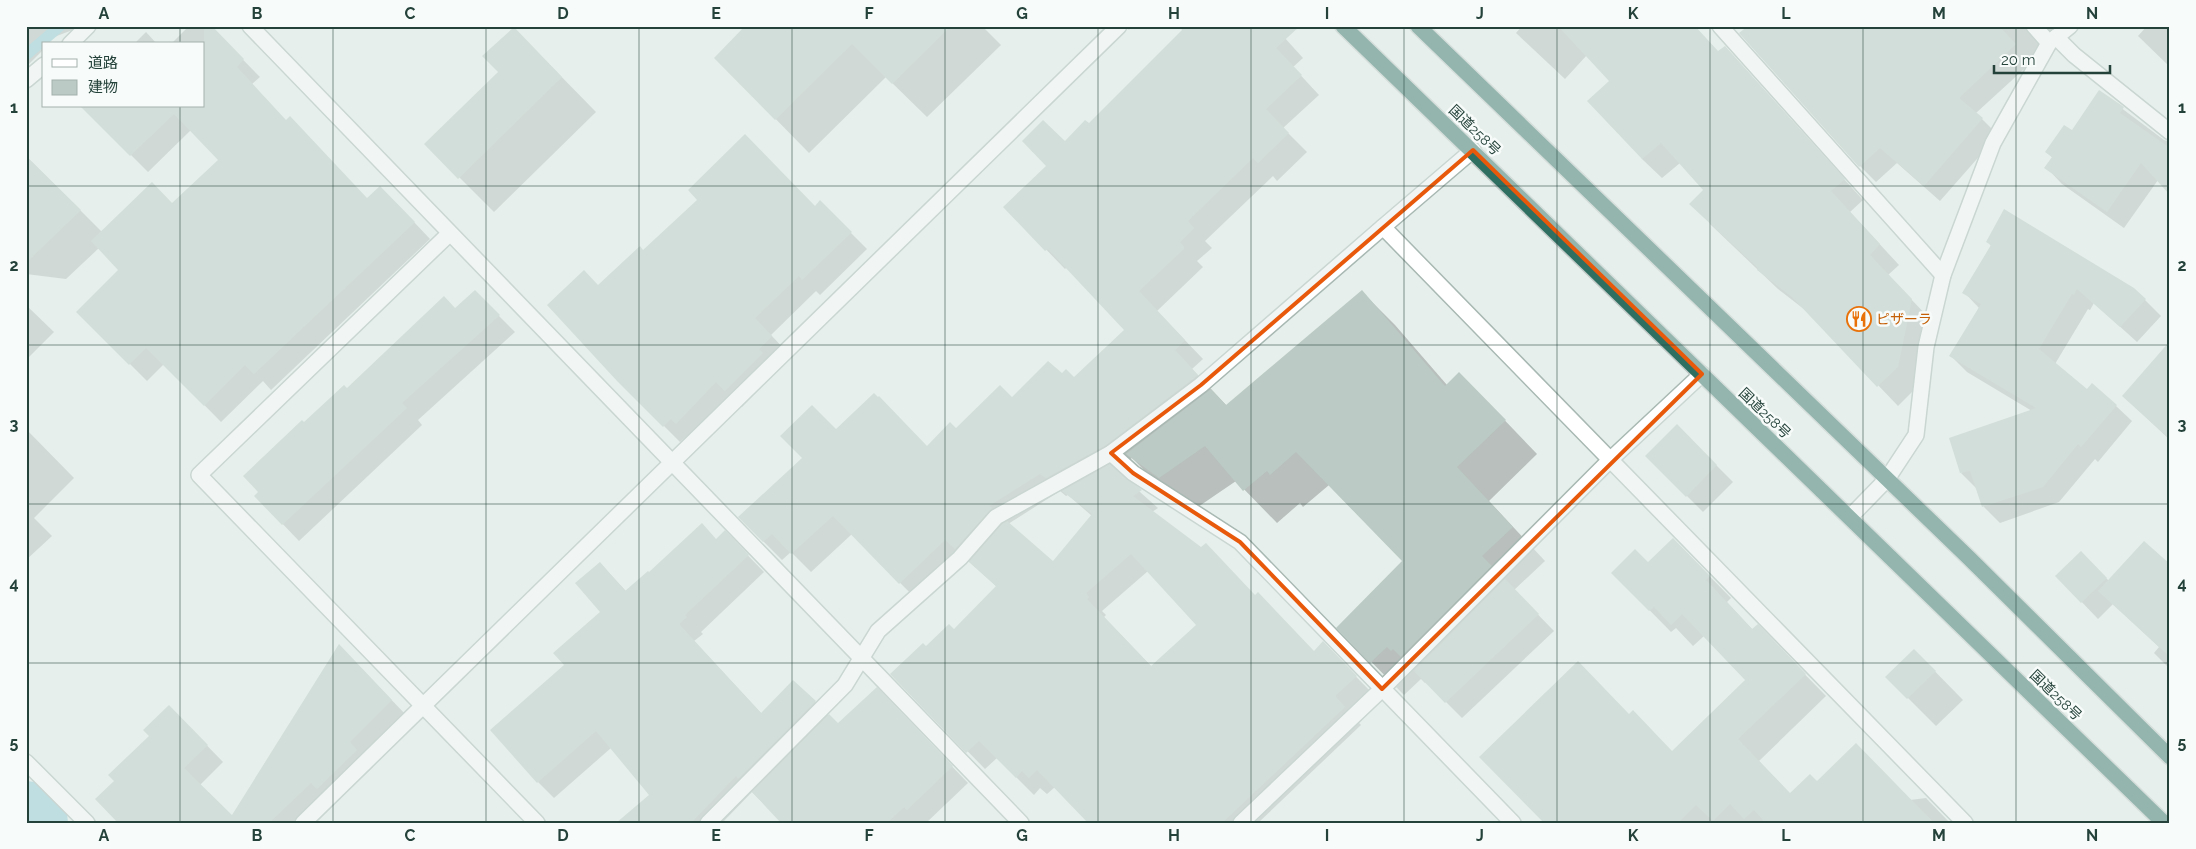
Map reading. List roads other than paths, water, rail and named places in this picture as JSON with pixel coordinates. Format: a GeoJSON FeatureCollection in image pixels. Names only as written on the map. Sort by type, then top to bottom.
{"type":"FeatureCollection","features":[{"type":"Feature","properties":{"kind":"highway","name":"国道258号"},"geometry":{"type":"LineString","coordinates":[[1343,26],[1473,150],[2164,823]]}},
{"type":"Feature","properties":{"kind":"highway"},"geometry":{"type":"LineString","coordinates":[[1418,26],[2170,757]]}},
{"type":"Feature","properties":{"kind":"street"},"geometry":{"type":"LineString","coordinates":[[72,42],[88,26]]}},
{"type":"Feature","properties":{"kind":"street"},"geometry":{"type":"LineString","coordinates":[[250,26],[449,234],[1021,823]]}},
{"type":"Feature","properties":{"kind":"street"},"geometry":{"type":"LineString","coordinates":[[303,823],[1119,26]]}},
{"type":"Feature","properties":{"kind":"street"},"geometry":{"type":"LineString","coordinates":[[1720,26],[1943,275]]}},
{"type":"Feature","properties":{"kind":"street"},"geometry":{"type":"LineString","coordinates":[[2034,26],[2074,55],[2170,132]]}},
{"type":"Feature","properties":{"kind":"street"},"geometry":{"type":"LineString","coordinates":[[1850,516],[1886,480],[1916,435],[1926,347],[1943,275],[1994,143],[2053,40],[2070,26]]}},
{"type":"Feature","properties":{"kind":"street"},"geometry":{"type":"LineString","coordinates":[[26,80],[42,67]]}},
{"type":"Feature","properties":{"kind":"street"},"geometry":{"type":"LineString","coordinates":[[708,823],[845,685],[878,630],[960,558],[996,517],[1111,453],[1202,385],[1473,150]]}},
{"type":"Feature","properties":{"kind":"street"},"geometry":{"type":"LineString","coordinates":[[1383,227],[1965,823]]}},
{"type":"Feature","properties":{"kind":"street"},"geometry":{"type":"LineString","coordinates":[[449,234],[199,475],[536,823]]}},
{"type":"Feature","properties":{"kind":"street"},"geometry":{"type":"LineString","coordinates":[[1241,823],[1382,689],[1611,459],[1702,374]]}},
{"type":"Feature","properties":{"kind":"street"},"geometry":{"type":"LineString","coordinates":[[1111,453],[1133,474],[1240,542],[1513,823]]}},
{"type":"Feature","properties":{"kind":"street"},"geometry":{"type":"LineString","coordinates":[[26,762],[87,823]]}},
{"type":"Feature","properties":{"kind":"waterway"},"geometry":{"type":"LineString","coordinates":[[26,55],[60,26]]}},
{"type":"Feature","properties":{"kind":"waterway"},"geometry":{"type":"LineString","coordinates":[[26,816],[33,823]]}},
{"type":"Feature","properties":{"kind":"place","name":"ピザーラ"},"geometry":{"type":"Point","coordinates":[1859,319]}}]}
